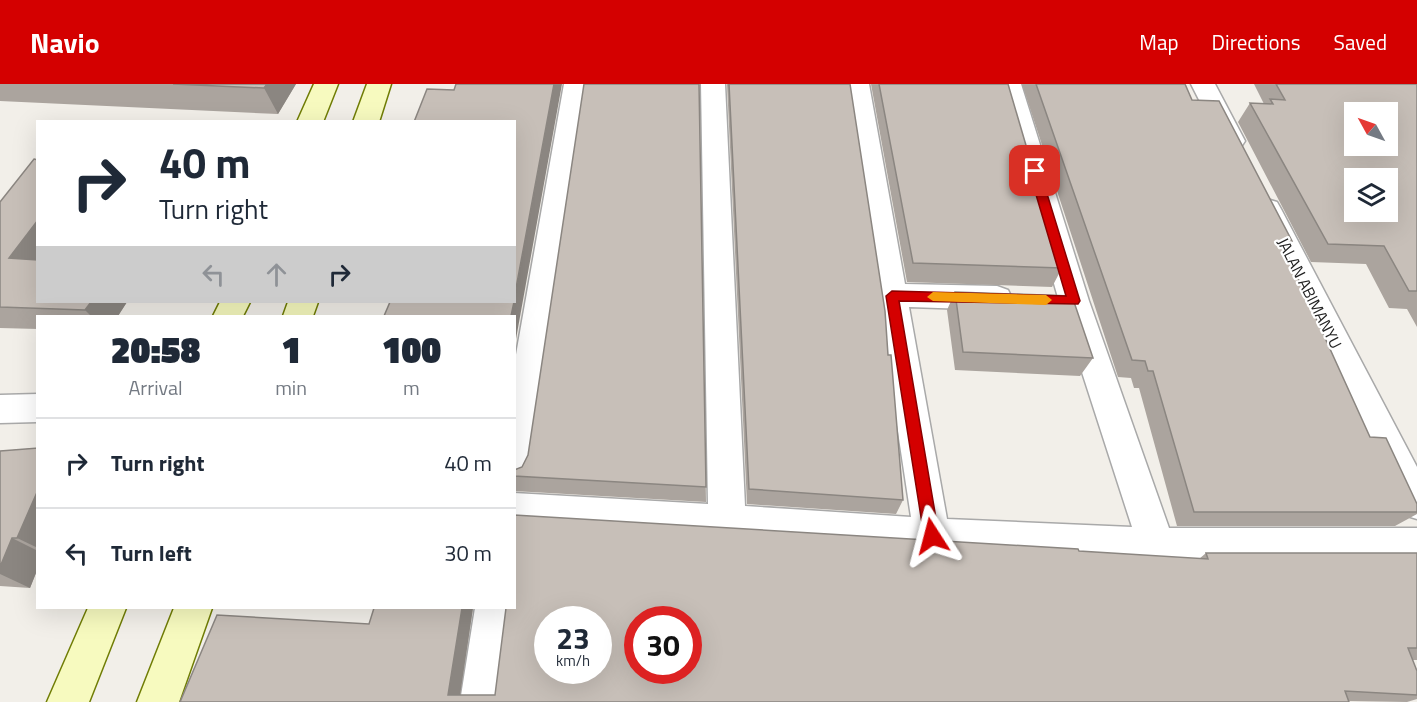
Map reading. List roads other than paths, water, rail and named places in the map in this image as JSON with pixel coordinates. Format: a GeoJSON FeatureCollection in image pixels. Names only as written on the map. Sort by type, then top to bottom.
{"type":"FeatureCollection","features":[{"type":"Feature","properties":{"kind":"main road"},"geometry":{"type":"LineString","coordinates":[[311,120],[326,84]]}},
{"type":"Feature","properties":{"kind":"main road"},"geometry":{"type":"LineString","coordinates":[[367,120],[380,84]]}},
{"type":"Feature","properties":{"kind":"main road"},"geometry":{"type":"LineString","coordinates":[[68,702],[107,609]]}},
{"type":"Feature","properties":{"kind":"main road"},"geometry":{"type":"LineString","coordinates":[[158,702],[193,609]]}},
{"type":"Feature","properties":{"kind":"street"},"geometry":{"type":"LineString","coordinates":[[516,458],[576,84]]}},
{"type":"Feature","properties":{"kind":"street"},"geometry":{"type":"LineString","coordinates":[[713,84],[726,522]]}},
{"type":"Feature","properties":{"kind":"street"},"geometry":{"type":"LineString","coordinates":[[857,84],[932,536]]}},
{"type":"Feature","properties":{"kind":"street"},"geometry":{"type":"LineString","coordinates":[[1009,84],[1074,301],[1157,546]]}},
{"type":"Feature","properties":{"kind":"street","name":"JALAN ABIMANYU"},"geometry":{"type":"LineString","coordinates":[[1203,84],[1417,503]]}},
{"type":"Feature","properties":{"kind":"street"},"geometry":{"type":"LineString","coordinates":[[892,296],[1074,301]]}},
{"type":"Feature","properties":{"kind":"street"},"geometry":{"type":"LineString","coordinates":[[0,409],[36,408]]}},
{"type":"Feature","properties":{"kind":"street"},"geometry":{"type":"LineString","coordinates":[[516,510],[932,536],[1157,546],[1417,546]]}},
{"type":"Feature","properties":{"kind":"street"},"geometry":{"type":"LineString","coordinates":[[481,702],[494,609]]}}]}
